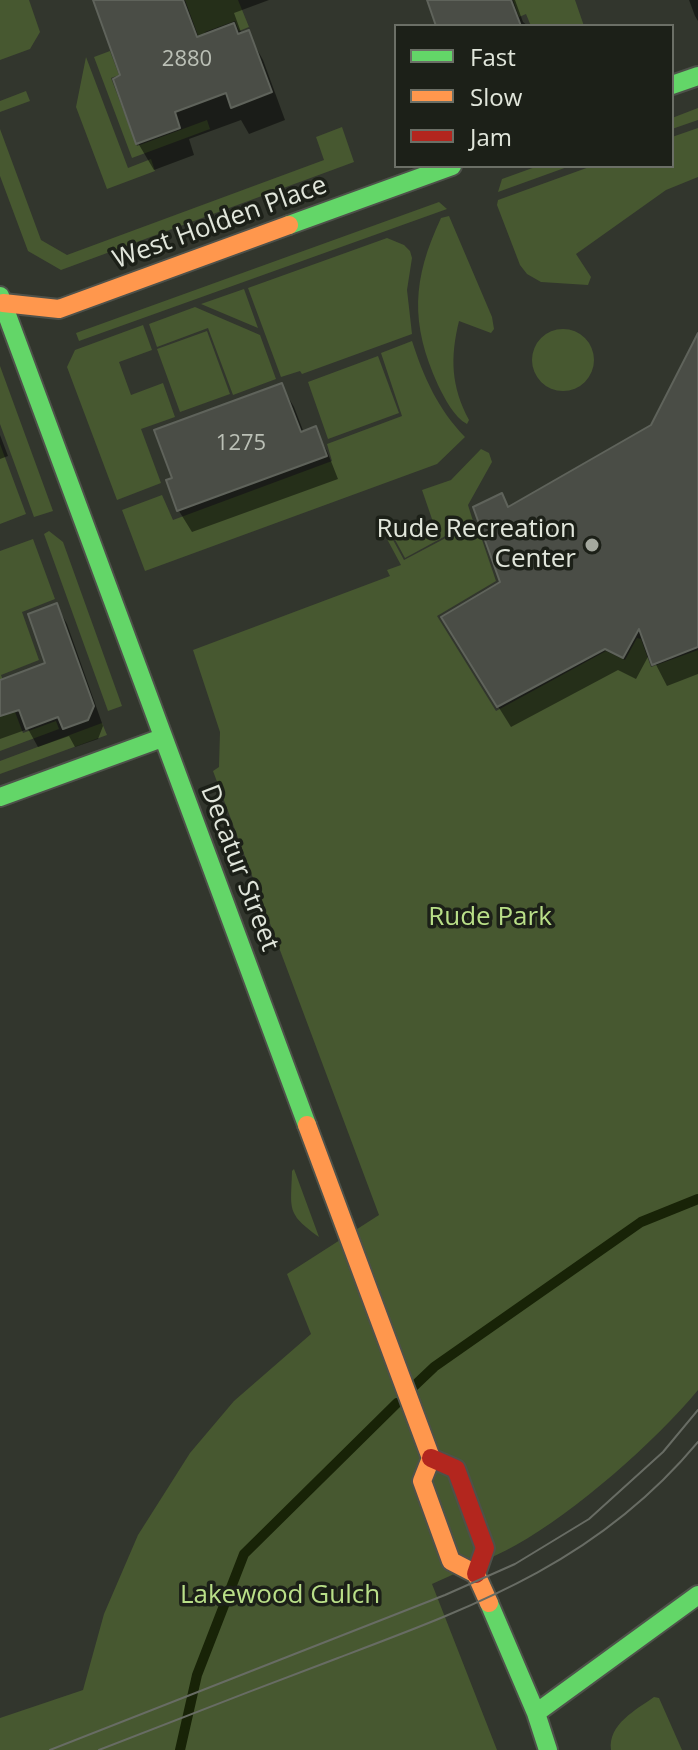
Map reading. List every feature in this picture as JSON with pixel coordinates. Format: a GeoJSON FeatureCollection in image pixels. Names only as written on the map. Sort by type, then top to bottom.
{"type":"FeatureCollection","features":[{"type":"Feature","properties":{"kind":"street"},"geometry":{"type":"LineString","coordinates":[[674,84],[698,76]]}},
{"type":"Feature","properties":{"kind":"street","name":"West Holden Place"},"geometry":{"type":"LineString","coordinates":[[1,299],[59,309],[447,168]]}},
{"type":"Feature","properties":{"kind":"street","name":"Decatur Street"},"geometry":{"type":"LineString","coordinates":[[1,299],[431,1458],[422,1481],[451,1561],[476,1574],[536,1713],[548,1750]]}},
{"type":"Feature","properties":{"kind":"street"},"geometry":{"type":"LineString","coordinates":[[0,797],[162,738]]}},
{"type":"Feature","properties":{"kind":"street"},"geometry":{"type":"LineString","coordinates":[[431,1458],[456,1469],[485,1548],[476,1574]]}},
{"type":"Feature","properties":{"kind":"street"},"geometry":{"type":"LineString","coordinates":[[536,1713],[698,1595]]}},
{"type":"Feature","properties":{"kind":"green space"},"geometry":{"type":"Polygon","coordinates":[[[0,0],[29,0],[40,32],[30,49],[0,60],[0,0]]]}},
{"type":"Feature","properties":{"kind":"green space"},"geometry":{"type":"Polygon","coordinates":[[[185,0],[238,0],[249,27],[239,31],[235,21],[205,32],[207,38],[200,41],[185,0]]]}},
{"type":"Feature","properties":{"kind":"green space"},"geometry":{"type":"Polygon","coordinates":[[[513,0],[575,0],[583,24],[530,24],[526,14],[519,17],[513,0]]]}},
{"type":"Feature","properties":{"kind":"green space"},"geometry":{"type":"Polygon","coordinates":[[[110,51],[119,75],[111,78],[137,146],[207,120],[210,129],[132,158],[94,57],[110,51]]]}},
{"type":"Feature","properties":{"kind":"green space"},"geometry":{"type":"Polygon","coordinates":[[[86,57],[128,168],[151,159],[155,171],[107,189],[76,107],[86,57]]]}},
{"type":"Feature","properties":{"kind":"green space"},"geometry":{"type":"Polygon","coordinates":[[[26,91],[30,101],[0,112],[0,101],[26,91]]]}},
{"type":"Feature","properties":{"kind":"green space"},"geometry":{"type":"Polygon","coordinates":[[[698,108],[698,120],[674,128],[674,117],[698,108]]]}},
{"type":"Feature","properties":{"kind":"green space"},"geometry":{"type":"Polygon","coordinates":[[[342,127],[354,162],[61,270],[28,251],[0,176],[0,129],[41,240],[67,255],[324,160],[316,137],[342,127]]]}},
{"type":"Feature","properties":{"kind":"green space"},"geometry":{"type":"Polygon","coordinates":[[[698,128],[698,177],[666,190],[576,254],[591,277],[588,285],[541,282],[527,274],[520,265],[497,205],[498,200],[586,168],[674,168],[674,136],[698,128]]]}},
{"type":"Feature","properties":{"kind":"green space"},"geometry":{"type":"Polygon","coordinates":[[[532,168],[564,168],[498,192],[502,179],[532,168]]]}},
{"type":"Feature","properties":{"kind":"green space"},"geometry":{"type":"Polygon","coordinates":[[[439,202],[447,209],[79,341],[76,333],[439,202]]]}},
{"type":"Feature","properties":{"kind":"green space"},"geometry":{"type":"Polygon","coordinates":[[[449,216],[492,317],[494,329],[491,333],[459,321],[454,347],[454,372],[469,420],[467,424],[454,412],[438,385],[419,321],[418,302],[424,262],[441,218],[449,216]]]}},
{"type":"Feature","properties":{"kind":"green space"},"geometry":{"type":"Polygon","coordinates":[[[387,238],[404,245],[412,258],[407,290],[412,334],[302,374],[300,371],[281,377],[248,288],[387,238]]]}},
{"type":"Feature","properties":{"kind":"green space"},"geometry":{"type":"Polygon","coordinates":[[[244,289],[258,328],[201,304],[244,289]]]}},
{"type":"Feature","properties":{"kind":"green space"},"geometry":{"type":"Polygon","coordinates":[[[195,307],[260,335],[276,379],[233,395],[208,328],[157,347],[149,324],[195,307]]]}},
{"type":"Feature","properties":{"kind":"green space"},"geometry":{"type":"Polygon","coordinates":[[[143,325],[152,350],[119,362],[131,395],[163,383],[175,417],[141,429],[161,483],[117,500],[67,367],[75,350],[143,325]]]}},
{"type":"Feature","properties":{"kind":"green space"},"geometry":{"type":"Polygon","coordinates":[[[557,329],[569,329],[585,338],[592,348],[592,372],[585,382],[569,391],[557,391],[537,377],[532,366],[532,354],[546,334],[557,329]]]}},
{"type":"Feature","properties":{"kind":"green space"},"geometry":{"type":"Polygon","coordinates":[[[207,331],[230,394],[180,412],[157,349],[207,331]]]}},
{"type":"Feature","properties":{"kind":"green space"},"geometry":{"type":"Polygon","coordinates":[[[412,341],[433,392],[465,437],[437,464],[145,571],[122,510],[162,495],[173,520],[332,461],[327,444],[402,416],[381,353],[412,341]]]}},
{"type":"Feature","properties":{"kind":"green space"},"geometry":{"type":"Polygon","coordinates":[[[378,356],[399,413],[328,439],[308,382],[378,356]]]}},
{"type":"Feature","properties":{"kind":"green space"},"geometry":{"type":"Polygon","coordinates":[[[0,366],[53,511],[34,517],[0,424],[0,366]]]}},
{"type":"Feature","properties":{"kind":"green space"},"geometry":{"type":"Polygon","coordinates":[[[0,444],[26,514],[0,524],[0,444]]]}},
{"type":"Feature","properties":{"kind":"green space"},"geometry":{"type":"Polygon","coordinates":[[[481,449],[489,453],[492,462],[468,505],[473,521],[405,558],[393,536],[433,522],[422,490],[451,480],[481,449]]]}},
{"type":"Feature","properties":{"kind":"green space","name":"Rude Park"},"geometry":{"type":"Polygon","coordinates":[[[476,522],[496,581],[437,616],[496,711],[606,651],[625,660],[637,638],[641,639],[651,667],[698,650],[698,1390],[660,1432],[563,1514],[506,1550],[432,1584],[497,1750],[0,1750],[0,1718],[83,1690],[104,1614],[138,1535],[190,1453],[234,1401],[311,1334],[287,1274],[379,1215],[213,771],[219,767],[220,732],[193,650],[390,576],[387,570],[401,565],[387,539],[392,538],[404,560],[476,522]]]}},
{"type":"Feature","properties":{"kind":"green space"},"geometry":{"type":"Polygon","coordinates":[[[49,531],[63,542],[122,706],[108,711],[44,534],[49,531]]]}},
{"type":"Feature","properties":{"kind":"green space"},"geometry":{"type":"Polygon","coordinates":[[[33,539],[55,599],[22,612],[39,660],[1,675],[23,733],[56,721],[59,729],[0,751],[0,551],[33,539]]]}},
{"type":"Feature","properties":{"kind":"green space"},"geometry":{"type":"Polygon","coordinates":[[[102,723],[107,735],[0,774],[0,761],[102,723]]]}},
{"type":"Feature","properties":{"kind":"green space"},"geometry":{"type":"Polygon","coordinates":[[[294,1169],[319,1237],[301,1222],[293,1210],[294,1169]]]}},
{"type":"Feature","properties":{"kind":"green space"},"geometry":{"type":"Polygon","coordinates":[[[654,1697],[659,1698],[682,1750],[611,1750],[611,1741],[619,1725],[654,1697]]]}},
{"type":"Feature","properties":{"kind":"building"},"geometry":{"type":"Polygon","coordinates":[[[93,0],[183,0],[197,37],[234,23],[238,34],[249,30],[272,92],[231,108],[226,93],[175,112],[180,128],[136,144],[113,79],[120,75],[93,0]]]}},
{"type":"Feature","properties":{"kind":"building"},"geometry":{"type":"Polygon","coordinates":[[[427,0],[511,0],[520,24],[435,24],[427,0]]]}},
{"type":"Feature","properties":{"kind":"building","name":"Rude Recreation Center"},"geometry":{"type":"Polygon","coordinates":[[[698,333],[698,647],[652,665],[639,629],[623,658],[605,649],[497,707],[441,617],[500,582],[473,507],[502,493],[508,507],[651,425],[698,333]]]}},
{"type":"Feature","properties":{"kind":"building"},"geometry":{"type":"Polygon","coordinates":[[[282,383],[301,432],[316,426],[327,456],[177,511],[166,480],[172,478],[154,430],[282,383]]]}},
{"type":"Feature","properties":{"kind":"building"},"geometry":{"type":"Polygon","coordinates":[[[57,603],[94,706],[88,720],[63,729],[58,717],[26,729],[19,710],[0,716],[0,680],[45,663],[28,614],[57,603]]]}},
{"type":"Feature","properties":{"kind":"waterway","name":"Lakewood Gulch"},"geometry":{"type":"LineString","coordinates":[[414,1386],[434,1367],[641,1222],[698,1199]]}},
{"type":"Feature","properties":{"kind":"waterway","name":"Lakewood Gulch"},"geometry":{"type":"LineString","coordinates":[[180,1750],[197,1675],[244,1554],[397,1403]]}},
{"type":"Feature","properties":{"kind":"tram line"},"geometry":{"type":"LineString","coordinates":[[50,1750],[445,1595],[515,1564],[589,1519],[663,1452],[698,1410]]}},
{"type":"Feature","properties":{"kind":"tram line"},"geometry":{"type":"LineString","coordinates":[[99,1750],[439,1619],[533,1575],[578,1549],[620,1518],[660,1483],[698,1442]]}},
{"type":"Feature","properties":{"kind":"traffic: fast"},"geometry":{"type":"LineString","coordinates":[[674,84],[698,76]]}},
{"type":"Feature","properties":{"kind":"traffic: fast"},"geometry":{"type":"LineString","coordinates":[[289,225],[446,168]]}},
{"type":"Feature","properties":{"kind":"traffic: fast"},"geometry":{"type":"LineString","coordinates":[[0,296],[307,1125]]}},
{"type":"Feature","properties":{"kind":"traffic: fast"},"geometry":{"type":"LineString","coordinates":[[0,797],[162,738]]}},
{"type":"Feature","properties":{"kind":"traffic: fast"},"geometry":{"type":"LineString","coordinates":[[536,1713],[698,1595]]}},
{"type":"Feature","properties":{"kind":"traffic: fast"},"geometry":{"type":"LineString","coordinates":[[489,1603],[536,1713],[548,1750]]}},
{"type":"Feature","properties":{"kind":"traffic: slow"},"geometry":{"type":"LineString","coordinates":[[3,303],[59,309],[289,225]]}},
{"type":"Feature","properties":{"kind":"traffic: slow"},"geometry":{"type":"LineString","coordinates":[[307,1125],[431,1458],[422,1481],[451,1561],[476,1574],[489,1603]]}},
{"type":"Feature","properties":{"kind":"traffic: jam"},"geometry":{"type":"LineString","coordinates":[[431,1458],[456,1469],[485,1548],[476,1574]]}},
{"type":"Feature","properties":{"kind":"place","name":"Rude Recreation Center"},"geometry":{"type":"Point","coordinates":[592,545]}}]}
